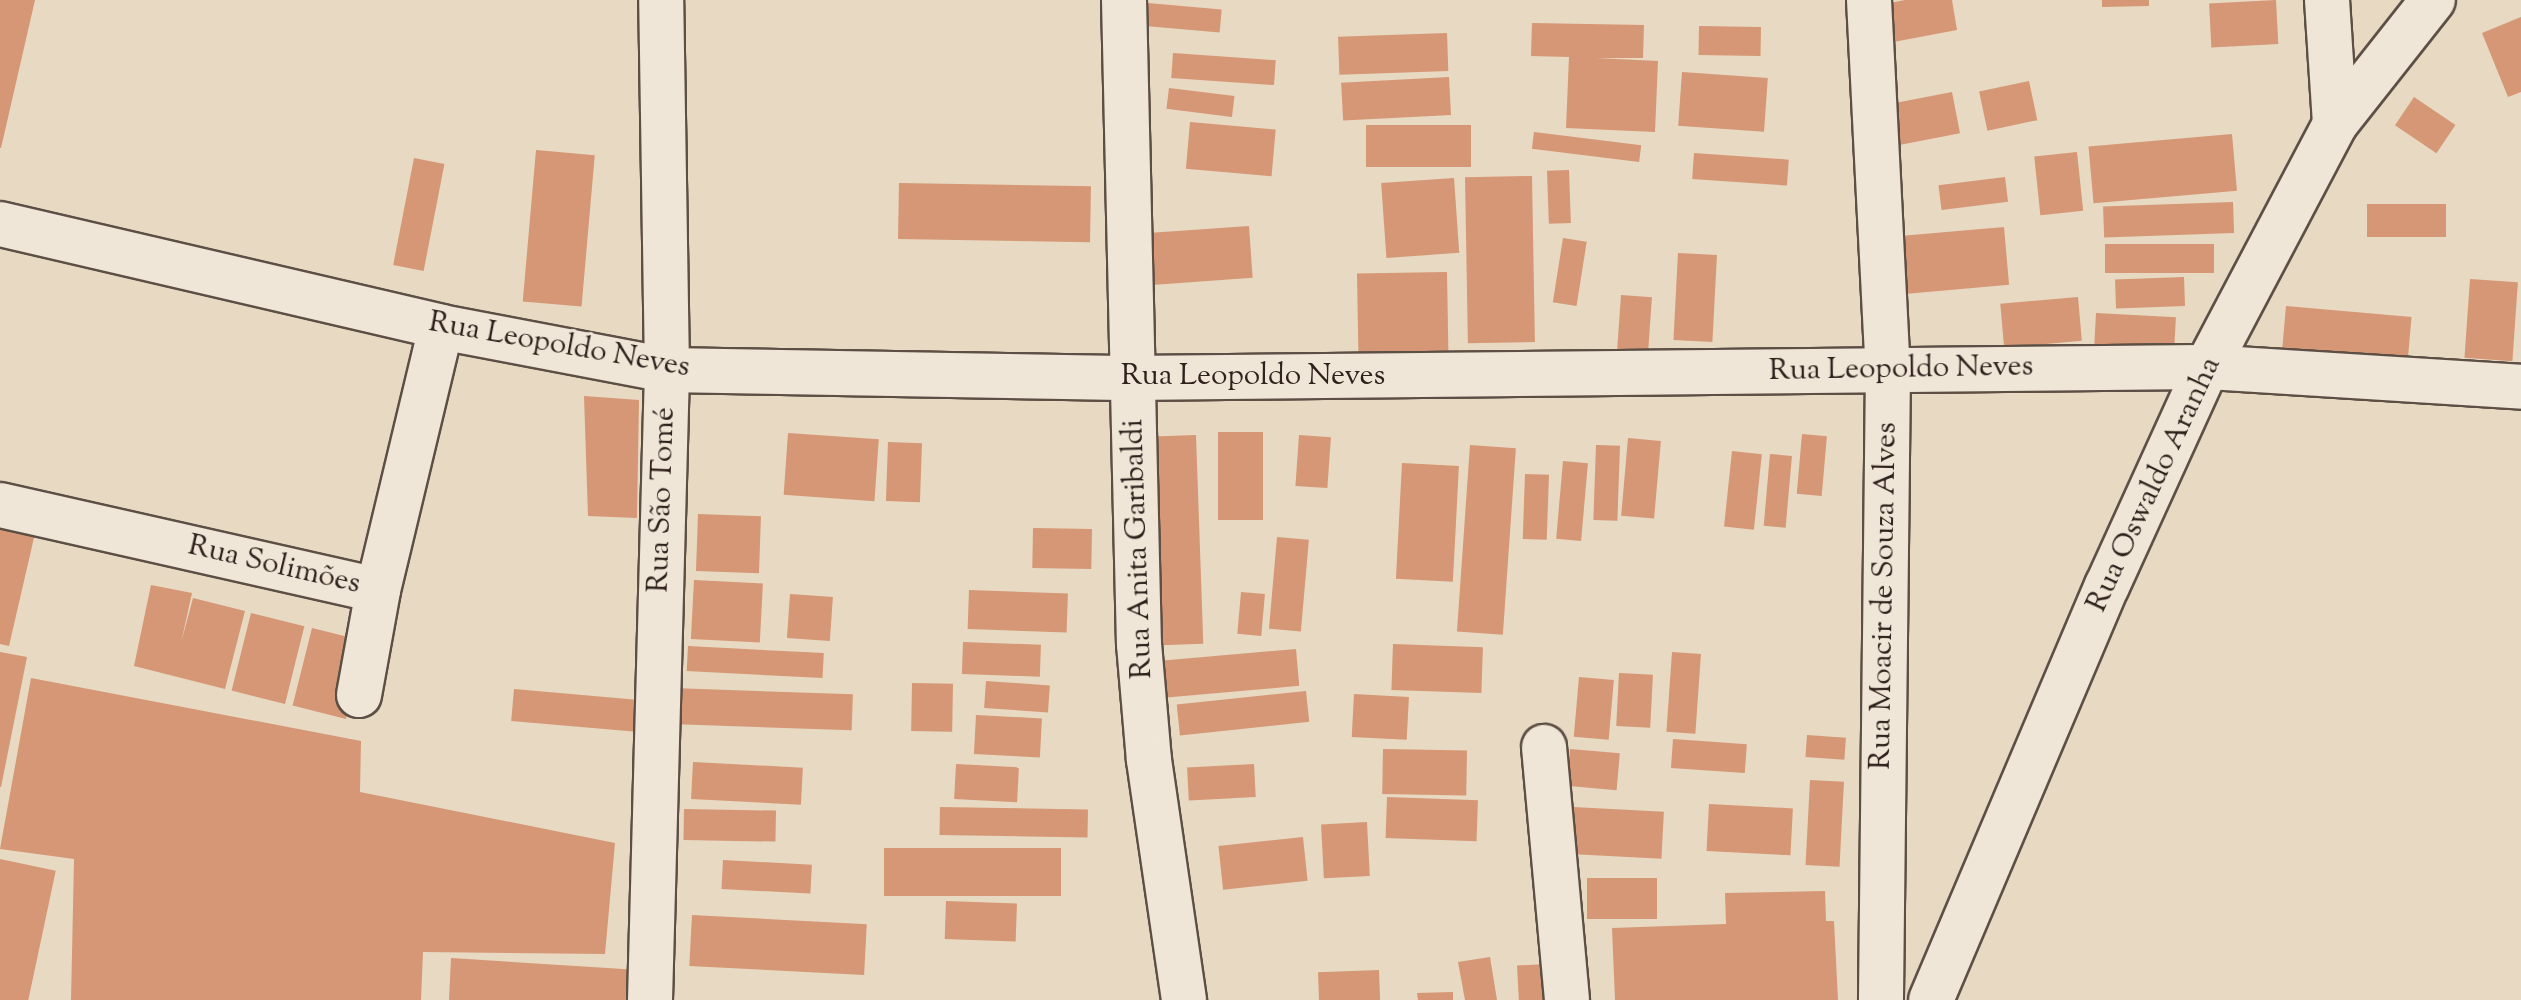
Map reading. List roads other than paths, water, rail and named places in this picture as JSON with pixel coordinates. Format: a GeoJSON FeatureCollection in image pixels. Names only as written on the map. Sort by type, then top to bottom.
{"type":"FeatureCollection","features":[{"type":"Feature","properties":{"kind":"street","name":"Rua São Tomé"},"geometry":{"type":"LineString","coordinates":[[650,1000],[667,370],[661,0]]}},
{"type":"Feature","properties":{"kind":"street","name":"Rua Anita Garibaldi"},"geometry":{"type":"LineString","coordinates":[[1124,0],[1139,644],[1150,774],[1184,1000]]}},
{"type":"Feature","properties":{"kind":"street","name":"Rua Moacir de Souza Alves"},"geometry":{"type":"LineString","coordinates":[[1869,0],[1888,370],[1881,1000]]}},
{"type":"Feature","properties":{"kind":"street"},"geometry":{"type":"LineString","coordinates":[[2327,0],[2335,124]]}},
{"type":"Feature","properties":{"kind":"street","name":"Rua Oswaldo Aranha"},"geometry":{"type":"LineString","coordinates":[[1931,1000],[2107,586],[2207,367],[2335,124],[2433,0]]}},
{"type":"Feature","properties":{"kind":"street","name":"Rua Leopoldo Neves"},"geometry":{"type":"LineString","coordinates":[[0,224],[441,327],[667,370],[1135,378],[2207,367],[2521,387]]}},
{"type":"Feature","properties":{"kind":"street","name":"Rua Solimões"},"geometry":{"type":"LineString","coordinates":[[0,505],[378,590],[441,327]]}},
{"type":"Feature","properties":{"kind":"street"},"geometry":{"type":"LineString","coordinates":[[359,695],[378,590]]}},
{"type":"Feature","properties":{"kind":"street"},"geometry":{"type":"LineString","coordinates":[[1544,747],[1567,1000]]}}]}
